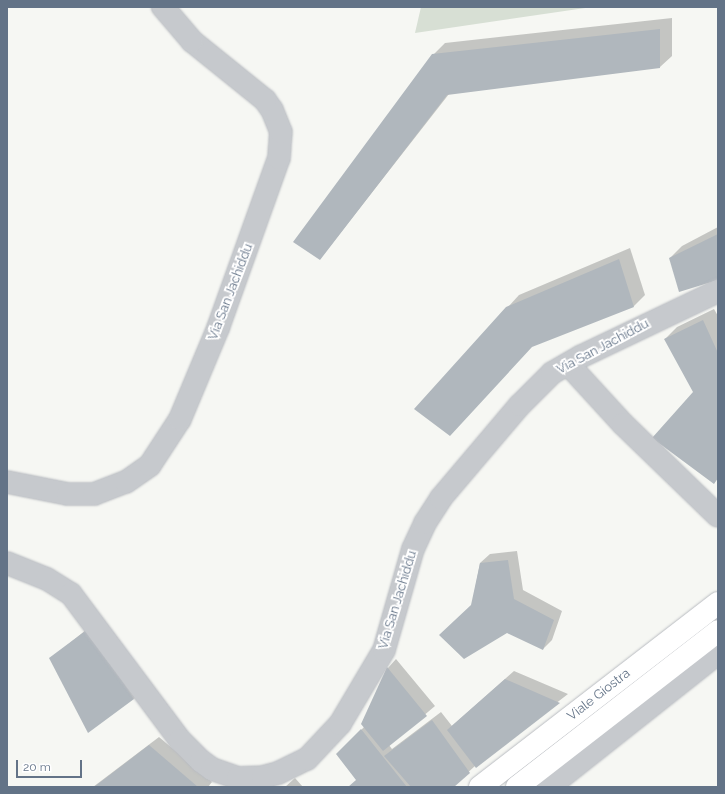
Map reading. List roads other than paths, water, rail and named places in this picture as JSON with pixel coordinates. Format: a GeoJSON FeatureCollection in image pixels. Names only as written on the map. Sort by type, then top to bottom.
{"type":"FeatureCollection","features":[{"type":"Feature","properties":{"kind":"main road","name":"Viale Giostra"},"geometry":{"type":"LineString","coordinates":[[480,787],[718,603]]}},
{"type":"Feature","properties":{"kind":"main road","name":"Viale Giostra"},"geometry":{"type":"LineString","coordinates":[[517,787],[718,631]]}},
{"type":"Feature","properties":{"kind":"street","name":"Via San Jachiddu"},"geometry":{"type":"LineString","coordinates":[[7,482],[68,494],[94,494],[126,482],[150,465],[180,419],[218,328],[279,158],[281,132],[272,110],[265,100],[192,41],[163,7]]}},
{"type":"Feature","properties":{"kind":"street","name":"Via San Jachiddu"},"geometry":{"type":"LineString","coordinates":[[7,563],[47,579],[71,594],[180,740],[201,761],[212,769],[238,778],[263,777],[278,773],[307,759],[319,749],[340,724],[366,683],[384,650],[419,535],[441,498],[520,405],[552,374],[568,364],[696,300],[718,291]]}},
{"type":"Feature","properties":{"kind":"street"},"geometry":{"type":"LineString","coordinates":[[568,364],[623,424],[718,516]]}},
{"type":"Feature","properties":{"kind":"street"},"geometry":{"type":"LineString","coordinates":[[549,787],[718,653]]}}]}
